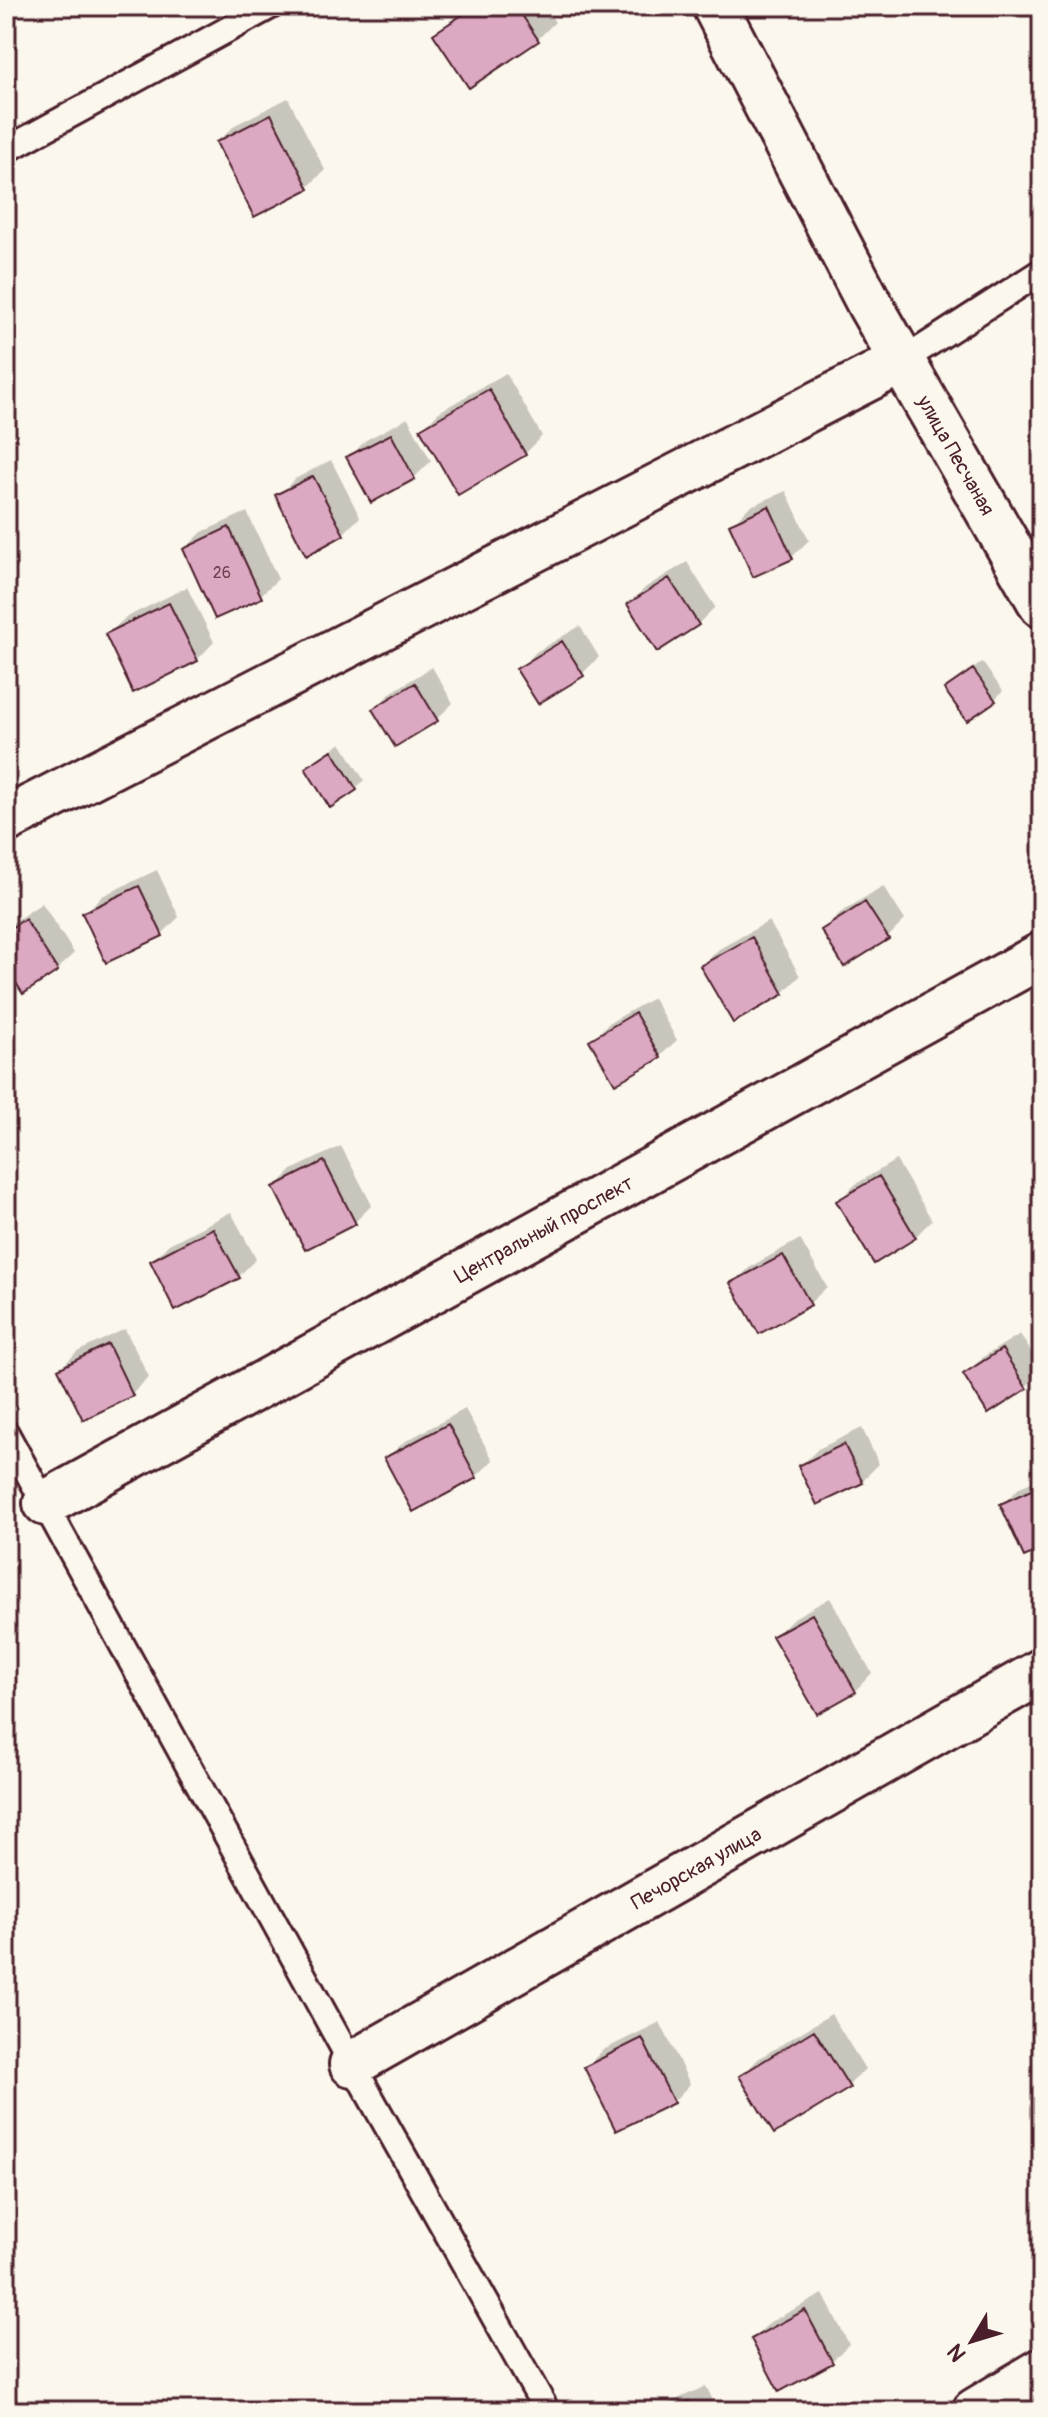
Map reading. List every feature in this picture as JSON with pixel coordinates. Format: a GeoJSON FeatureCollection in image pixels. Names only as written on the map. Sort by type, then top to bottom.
{"type":"FeatureCollection","features":[{"type":"Feature","properties":{"kind":"street","name":"улица Песчаная"},"geometry":{"type":"LineString","coordinates":[[715,6],[870,305],[1042,605]]}},
{"type":"Feature","properties":{"kind":"street"},"geometry":{"type":"LineString","coordinates":[[6,820],[902,361]]}},
{"type":"Feature","properties":{"kind":"street","name":"Центральный проспект"},"geometry":{"type":"LineString","coordinates":[[46,1503],[1042,955]]}},
{"type":"Feature","properties":{"kind":"street","name":"Печорская улица"},"geometry":{"type":"LineString","coordinates":[[352,2064],[1042,1671]]}},
{"type":"Feature","properties":{"kind":"street"},"geometry":{"type":"LineString","coordinates":[[975,2411],[1042,2371]]}},
{"type":"Feature","properties":{"kind":"lane"},"geometry":{"type":"LineString","coordinates":[[6,150],[271,6]]}},
{"type":"Feature","properties":{"kind":"lane"},"geometry":{"type":"LineString","coordinates":[[902,361],[1042,271]]}},
{"type":"Feature","properties":{"kind":"lane"},"geometry":{"type":"LineString","coordinates":[[6,1433],[352,2064],[547,2411]]}},
{"type":"Feature","properties":{"kind":"building"},"geometry":{"type":"Polygon","coordinates":[[[476,6],[516,6],[539,41],[469,88],[433,34],[476,6]]]}},
{"type":"Feature","properties":{"kind":"building"},"geometry":{"type":"Polygon","coordinates":[[[271,114],[309,189],[254,217],[216,142],[271,114]]]}},
{"type":"Feature","properties":{"kind":"building"},"geometry":{"type":"Polygon","coordinates":[[[489,389],[526,455],[458,495],[420,429],[489,389]]]}},
{"type":"Feature","properties":{"kind":"building"},"geometry":{"type":"Polygon","coordinates":[[[391,434],[415,479],[371,503],[346,457],[391,434]]]}},
{"type":"Feature","properties":{"kind":"building"},"geometry":{"type":"Polygon","coordinates":[[[313,476],[344,535],[306,556],[275,495],[313,476]]]}},
{"type":"Feature","properties":{"kind":"building"},"geometry":{"type":"Polygon","coordinates":[[[769,506],[793,559],[753,577],[729,524],[769,506]]]}},
{"type":"Feature","properties":{"kind":"building"},"geometry":{"type":"Polygon","coordinates":[[[229,527],[262,598],[215,619],[183,549],[229,527]]]}},
{"type":"Feature","properties":{"kind":"building"},"geometry":{"type":"Polygon","coordinates":[[[669,578],[699,625],[657,652],[627,604],[669,578]]]}},
{"type":"Feature","properties":{"kind":"building"},"geometry":{"type":"Polygon","coordinates":[[[169,603],[198,661],[133,693],[105,634],[169,603]]]}},
{"type":"Feature","properties":{"kind":"building"},"geometry":{"type":"Polygon","coordinates":[[[562,641],[584,676],[538,704],[516,669],[562,641]]]}},
{"type":"Feature","properties":{"kind":"building"},"geometry":{"type":"Polygon","coordinates":[[[973,669],[996,701],[967,721],[944,689],[973,669]]]}},
{"type":"Feature","properties":{"kind":"building"},"geometry":{"type":"Polygon","coordinates":[[[415,683],[438,721],[395,747],[372,709],[415,683]]]}},
{"type":"Feature","properties":{"kind":"building"},"geometry":{"type":"Polygon","coordinates":[[[332,750],[357,790],[330,808],[305,768],[332,750]]]}},
{"type":"Feature","properties":{"kind":"building"},"geometry":{"type":"Polygon","coordinates":[[[139,886],[163,936],[106,963],[82,913],[139,886]]]}},
{"type":"Feature","properties":{"kind":"building"},"geometry":{"type":"Polygon","coordinates":[[[865,902],[889,939],[844,967],[821,930],[865,902]]]}},
{"type":"Feature","properties":{"kind":"building"},"geometry":{"type":"Polygon","coordinates":[[[25,919],[58,971],[23,994],[6,967],[6,931],[25,919]]]}},
{"type":"Feature","properties":{"kind":"building"},"geometry":{"type":"Polygon","coordinates":[[[752,937],[784,994],[733,1023],[700,966],[752,937]]]}},
{"type":"Feature","properties":{"kind":"building"},"geometry":{"type":"Polygon","coordinates":[[[635,1013],[661,1058],[615,1084],[589,1040],[635,1013]]]}},
{"type":"Feature","properties":{"kind":"building"},"geometry":{"type":"Polygon","coordinates":[[[324,1161],[356,1224],[305,1250],[273,1187],[324,1161]]]}},
{"type":"Feature","properties":{"kind":"building"},"geometry":{"type":"Polygon","coordinates":[[[879,1176],[916,1238],[874,1264],[836,1201],[879,1176]]]}},
{"type":"Feature","properties":{"kind":"building"},"geometry":{"type":"Polygon","coordinates":[[[213,1228],[240,1278],[175,1311],[150,1261],[213,1228]]]}},
{"type":"Feature","properties":{"kind":"building"},"geometry":{"type":"Polygon","coordinates":[[[783,1255],[811,1305],[759,1334],[730,1283],[783,1255]]]}},
{"type":"Feature","properties":{"kind":"building"},"geometry":{"type":"Polygon","coordinates":[[[108,1344],[133,1396],[83,1420],[58,1369],[108,1344]]]}},
{"type":"Feature","properties":{"kind":"building"},"geometry":{"type":"Polygon","coordinates":[[[1002,1349],[1027,1389],[988,1414],[963,1374],[1002,1349]]]}},
{"type":"Feature","properties":{"kind":"building"},"geometry":{"type":"Polygon","coordinates":[[[448,1424],[477,1478],[413,1512],[384,1458],[448,1424]]]}},
{"type":"Feature","properties":{"kind":"building"},"geometry":{"type":"Polygon","coordinates":[[[844,1444],[863,1483],[817,1505],[798,1466],[844,1444]]]}},
{"type":"Feature","properties":{"kind":"building"},"geometry":{"type":"Polygon","coordinates":[[[1042,1485],[1042,1549],[1024,1557],[1000,1504],[1042,1485]]]}},
{"type":"Feature","properties":{"kind":"building"},"geometry":{"type":"Polygon","coordinates":[[[812,1614],[856,1692],[817,1714],[772,1636],[812,1614]]]}},
{"type":"Feature","properties":{"kind":"building"},"geometry":{"type":"Polygon","coordinates":[[[814,2030],[850,2088],[774,2134],[739,2076],[814,2030]]]}},
{"type":"Feature","properties":{"kind":"building"},"geometry":{"type":"Polygon","coordinates":[[[642,2038],[674,2103],[616,2131],[584,2067],[642,2038]]]}},
{"type":"Feature","properties":{"kind":"building"},"geometry":{"type":"Polygon","coordinates":[[[805,2310],[833,2363],[779,2392],[751,2339],[805,2310]]]}},
{"type":"Feature","properties":{"kind":"building"},"geometry":{"type":"Polygon","coordinates":[[[689,2401],[694,2411],[668,2411],[689,2401]]]}}]}
